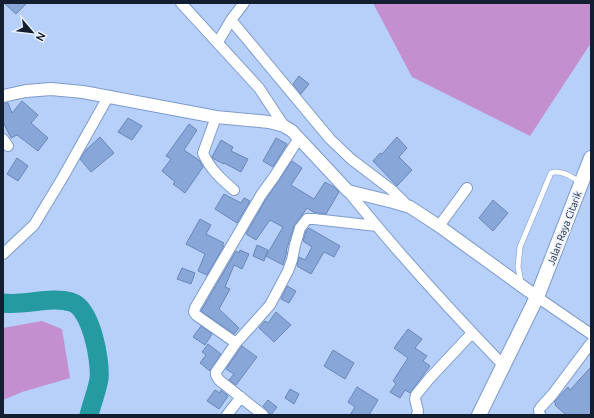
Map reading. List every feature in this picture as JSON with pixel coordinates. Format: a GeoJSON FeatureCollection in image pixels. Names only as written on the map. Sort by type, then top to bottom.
{"type":"FeatureCollection","features":[{"type":"Feature","properties":{"kind":"main road","name":"Jalan Raya Citarik"},"geometry":{"type":"LineString","coordinates":[[479,415],[537,296],[591,158]]}},
{"type":"Feature","properties":{"kind":"street"},"geometry":{"type":"LineString","coordinates":[[181,3],[219,40],[260,88],[284,126]]}},
{"type":"Feature","properties":{"kind":"street"},"geometry":{"type":"LineString","coordinates":[[219,40],[244,3]]}},
{"type":"Feature","properties":{"kind":"street"},"geometry":{"type":"LineString","coordinates":[[229,24],[330,139],[351,159],[393,191],[410,207],[440,226],[591,334]]}},
{"type":"Feature","properties":{"kind":"street"},"geometry":{"type":"LineString","coordinates":[[3,96],[26,91],[51,89],[83,92],[216,117],[269,122],[284,126],[299,138],[472,333],[504,365]]}},
{"type":"Feature","properties":{"kind":"street"},"geometry":{"type":"LineString","coordinates":[[3,254],[34,225],[108,97]]}},
{"type":"Feature","properties":{"kind":"street"},"geometry":{"type":"LineString","coordinates":[[216,117],[203,153],[207,162],[216,174],[234,190]]}},
{"type":"Feature","properties":{"kind":"street"},"geometry":{"type":"LineString","coordinates":[[236,343],[196,315],[194,312],[195,308],[261,195],[299,138]]}},
{"type":"Feature","properties":{"kind":"street"},"geometry":{"type":"LineString","coordinates":[[440,226],[467,188]]}},
{"type":"Feature","properties":{"kind":"street"},"geometry":{"type":"LineString","coordinates":[[348,192],[410,207]]}},
{"type":"Feature","properties":{"kind":"street"},"geometry":{"type":"LineString","coordinates":[[263,415],[219,380],[216,375],[217,370],[236,343],[270,305],[288,271],[300,228],[307,219],[377,226]]}},
{"type":"Feature","properties":{"kind":"street"},"geometry":{"type":"LineString","coordinates":[[417,415],[418,411],[415,399],[419,391],[428,379],[472,333]]}},
{"type":"Feature","properties":{"kind":"street"},"geometry":{"type":"LineString","coordinates":[[540,411],[591,343]]}},
{"type":"Feature","properties":{"kind":"street"},"geometry":{"type":"LineString","coordinates":[[227,415],[241,397]]}},
{"type":"Feature","properties":{"kind":"lane"},"geometry":{"type":"LineString","coordinates":[[522,285],[518,267],[520,247],[551,173],[561,173],[582,182]]}},
{"type":"Feature","properties":{"kind":"shaded area"},"geometry":{"type":"Polygon","coordinates":[[[373,3],[591,3],[591,43],[530,136],[412,77],[373,3]]]}},
{"type":"Feature","properties":{"kind":"shaded area"},"geometry":{"type":"Polygon","coordinates":[[[42,321],[62,329],[70,378],[22,392],[3,400],[3,328],[42,321]]]}},
{"type":"Feature","properties":{"kind":"building"},"geometry":{"type":"Polygon","coordinates":[[[4,3],[27,3],[16,14],[4,3]]]}},
{"type":"Feature","properties":{"kind":"building"},"geometry":{"type":"Polygon","coordinates":[[[299,76],[309,84],[301,94],[293,84],[299,76]]]}},
{"type":"Feature","properties":{"kind":"building"},"geometry":{"type":"Polygon","coordinates":[[[22,101],[38,115],[31,123],[48,138],[38,151],[17,135],[11,138],[3,122],[3,103],[8,103],[12,113],[22,101]]]}},
{"type":"Feature","properties":{"kind":"building"},"geometry":{"type":"Polygon","coordinates":[[[128,118],[142,126],[132,140],[118,132],[128,118]]]}},
{"type":"Feature","properties":{"kind":"building"},"geometry":{"type":"Polygon","coordinates":[[[189,124],[197,130],[184,150],[200,161],[203,167],[185,193],[173,184],[175,182],[162,171],[171,159],[166,156],[189,124]]]}},
{"type":"Feature","properties":{"kind":"building"},"geometry":{"type":"Polygon","coordinates":[[[100,137],[114,153],[91,172],[80,159],[86,150],[100,137]]]}},
{"type":"Feature","properties":{"kind":"building"},"geometry":{"type":"Polygon","coordinates":[[[397,137],[407,148],[399,157],[412,170],[397,186],[373,161],[380,153],[382,154],[397,137]]]}},
{"type":"Feature","properties":{"kind":"building"},"geometry":{"type":"Polygon","coordinates":[[[276,138],[287,144],[273,167],[263,161],[276,138]]]}},
{"type":"Feature","properties":{"kind":"building"},"geometry":{"type":"Polygon","coordinates":[[[221,140],[233,147],[231,151],[248,159],[241,172],[212,157],[221,140]]]}},
{"type":"Feature","properties":{"kind":"building"},"geometry":{"type":"Polygon","coordinates":[[[17,158],[28,166],[18,181],[7,174],[17,158]]]}},
{"type":"Feature","properties":{"kind":"building"},"geometry":{"type":"Polygon","coordinates":[[[292,161],[302,168],[291,185],[314,199],[325,182],[339,192],[326,214],[315,213],[307,208],[294,226],[283,265],[266,256],[283,227],[270,220],[256,240],[246,234],[266,199],[292,161]]]}},
{"type":"Feature","properties":{"kind":"building"},"geometry":{"type":"Polygon","coordinates":[[[224,194],[241,203],[244,198],[250,201],[237,223],[215,209],[224,194]]]}},
{"type":"Feature","properties":{"kind":"building"},"geometry":{"type":"Polygon","coordinates":[[[493,200],[508,213],[493,231],[479,218],[493,200]]]}},
{"type":"Feature","properties":{"kind":"building"},"geometry":{"type":"Polygon","coordinates":[[[200,219],[211,225],[206,234],[224,243],[222,245],[224,246],[207,275],[198,271],[205,254],[186,244],[200,219]]]}},
{"type":"Feature","properties":{"kind":"building"},"geometry":{"type":"Polygon","coordinates":[[[309,228],[340,246],[334,257],[324,252],[311,274],[297,266],[299,257],[305,260],[312,247],[303,241],[306,231],[309,228]]]}},
{"type":"Feature","properties":{"kind":"building"},"geometry":{"type":"Polygon","coordinates":[[[257,245],[268,250],[264,261],[253,256],[257,245]]]}},
{"type":"Feature","properties":{"kind":"building"},"geometry":{"type":"Polygon","coordinates":[[[240,250],[249,254],[242,269],[234,265],[225,287],[230,289],[219,309],[239,328],[234,334],[201,311],[236,251],[239,253],[240,250]]]}},
{"type":"Feature","properties":{"kind":"building"},"geometry":{"type":"Polygon","coordinates":[[[182,268],[195,273],[191,284],[177,279],[182,268]]]}},
{"type":"Feature","properties":{"kind":"building"},"geometry":{"type":"Polygon","coordinates":[[[287,286],[296,291],[289,303],[281,299],[287,286]]]}},
{"type":"Feature","properties":{"kind":"building"},"geometry":{"type":"Polygon","coordinates":[[[276,312],[291,325],[274,342],[259,328],[265,321],[268,323],[276,312]]]}},
{"type":"Feature","properties":{"kind":"building"},"geometry":{"type":"Polygon","coordinates":[[[201,326],[212,334],[205,345],[193,337],[201,326]]]}},
{"type":"Feature","properties":{"kind":"building"},"geometry":{"type":"Polygon","coordinates":[[[408,329],[422,339],[415,348],[427,356],[423,361],[430,366],[410,393],[405,390],[400,398],[390,392],[396,384],[393,381],[408,358],[394,348],[408,329]]]}},
{"type":"Feature","properties":{"kind":"building"},"geometry":{"type":"Polygon","coordinates":[[[208,344],[221,354],[210,371],[200,363],[206,355],[202,352],[208,344]]]}},
{"type":"Feature","properties":{"kind":"building"},"geometry":{"type":"Polygon","coordinates":[[[242,346],[257,357],[236,385],[229,380],[234,374],[226,369],[242,346]]]}},
{"type":"Feature","properties":{"kind":"building"},"geometry":{"type":"Polygon","coordinates":[[[333,350],[354,363],[345,379],[324,366],[333,350]]]}},
{"type":"Feature","properties":{"kind":"building"},"geometry":{"type":"Polygon","coordinates":[[[591,367],[591,415],[566,415],[555,405],[556,404],[554,402],[568,387],[570,390],[591,367]]]}},
{"type":"Feature","properties":{"kind":"building"},"geometry":{"type":"Polygon","coordinates":[[[357,387],[378,400],[369,415],[350,415],[355,407],[348,402],[357,387]]]}},
{"type":"Feature","properties":{"kind":"building"},"geometry":{"type":"Polygon","coordinates":[[[290,389],[299,394],[294,404],[285,398],[290,389]]]}},
{"type":"Feature","properties":{"kind":"building"},"geometry":{"type":"Polygon","coordinates":[[[215,390],[220,393],[221,390],[228,396],[219,409],[207,401],[215,390]]]}},
{"type":"Feature","properties":{"kind":"building"},"geometry":{"type":"Polygon","coordinates":[[[268,400],[277,407],[271,415],[263,406],[268,400]]]}},
{"type":"Feature","properties":{"kind":"waterway"},"geometry":{"type":"LineString","coordinates":[[3,303],[11,304],[46,300],[63,300],[78,306],[89,324],[98,360],[99,379],[89,415]]}}]}
